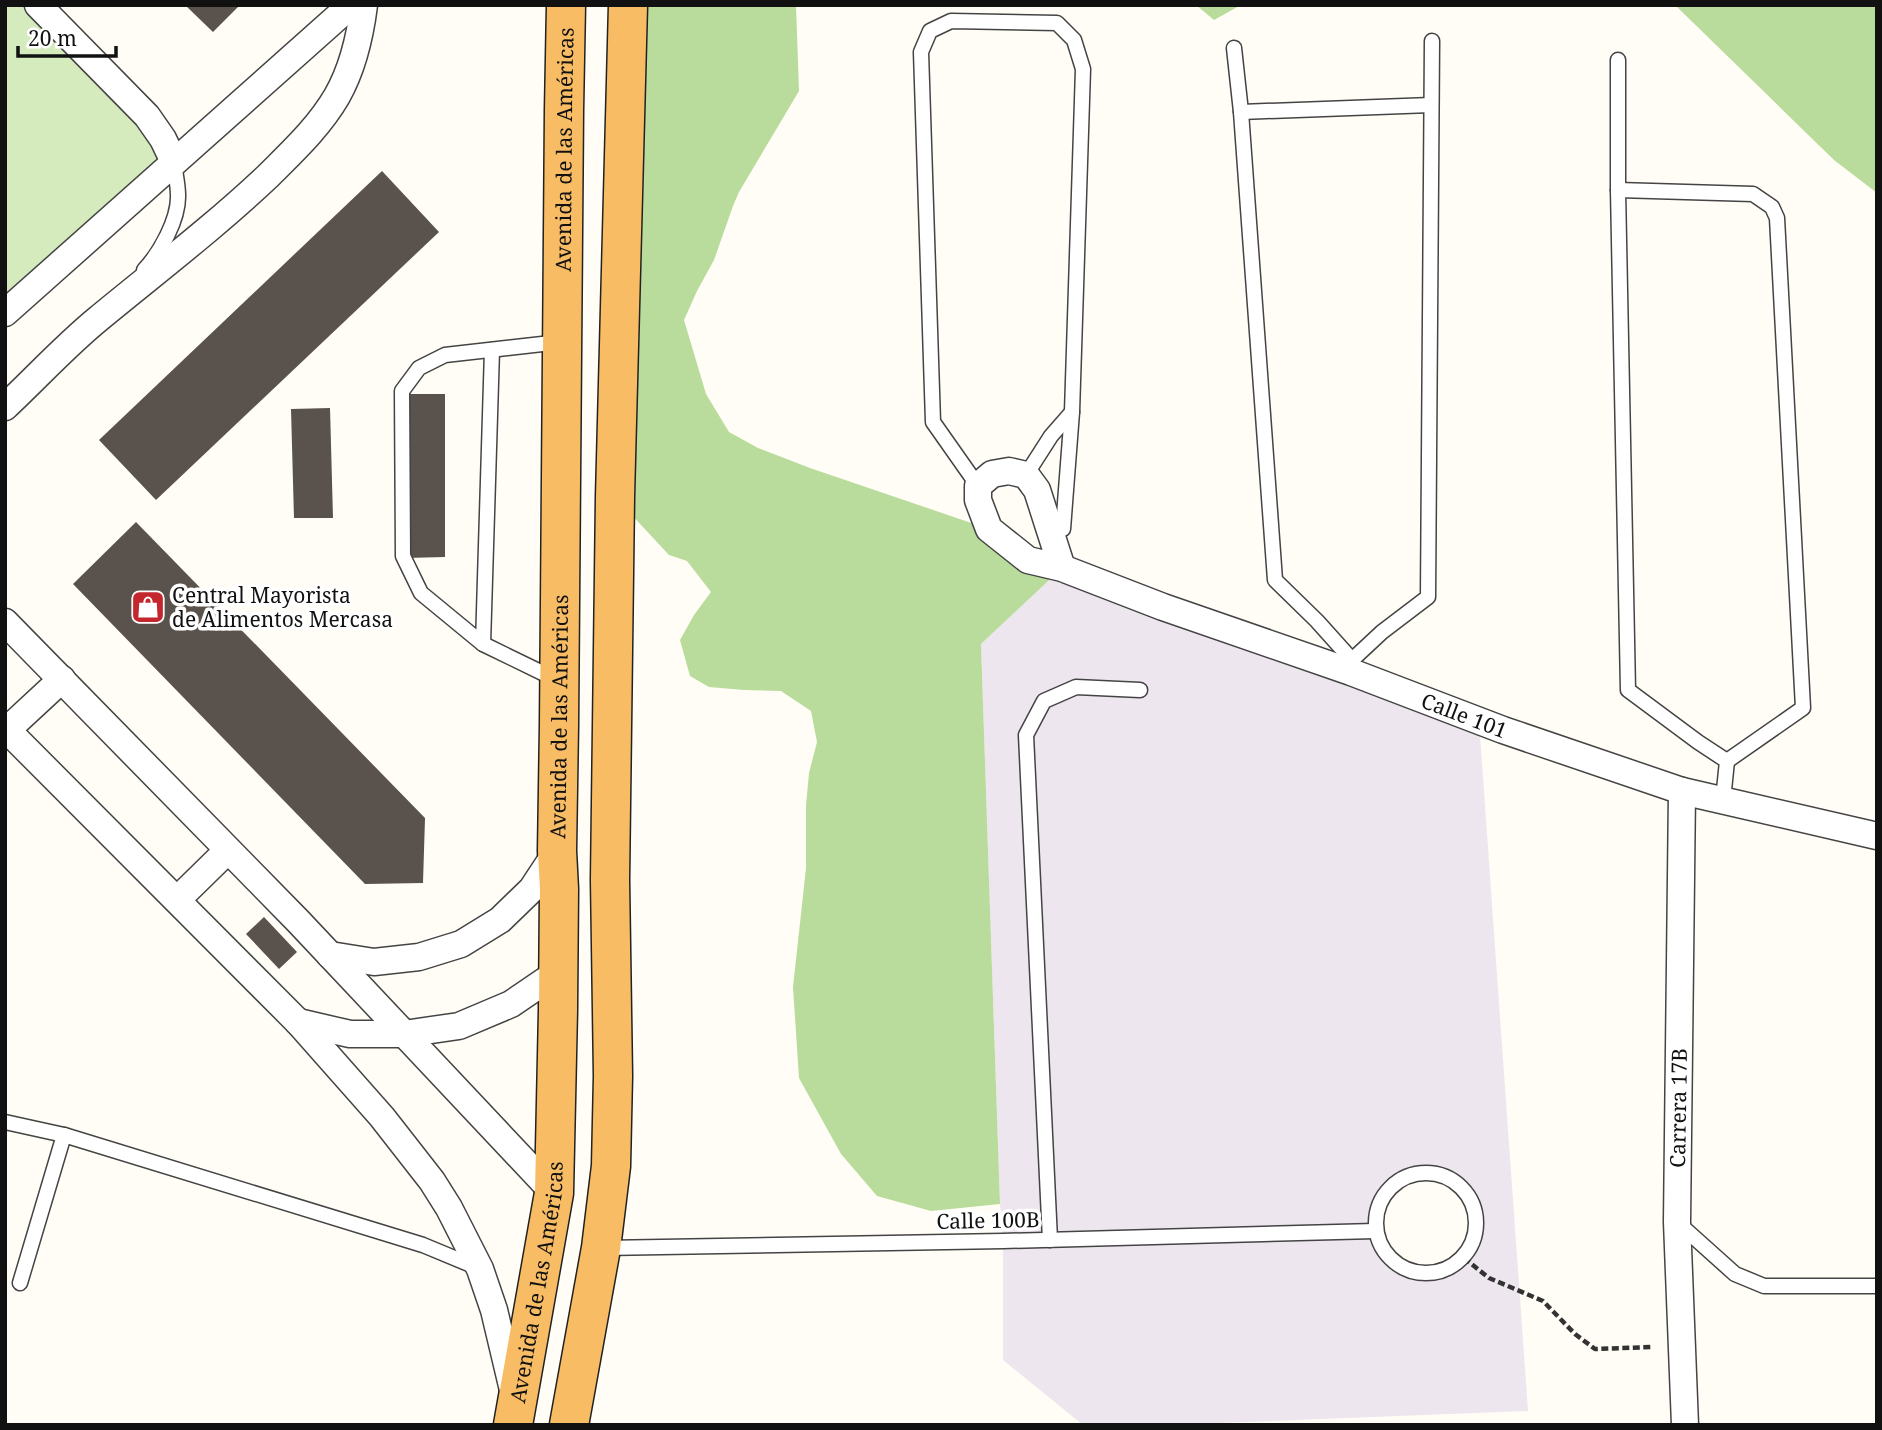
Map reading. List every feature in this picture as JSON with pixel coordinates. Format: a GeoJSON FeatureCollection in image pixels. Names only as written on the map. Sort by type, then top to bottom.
{"type":"FeatureCollection","features":[{"type":"Feature","properties":{"kind":"highway","name":"Avenida de las Américas"},"geometry":{"type":"LineString","coordinates":[[515,1414],[554,1193],[566,5]]}},
{"type":"Feature","properties":{"kind":"highway"},"geometry":{"type":"LineString","coordinates":[[569,1425],[601,1248],[611,1166],[613,1076],[610,880],[615,497],[628,5]]}},
{"type":"Feature","properties":{"kind":"highway"},"geometry":{"type":"LineString","coordinates":[[558,972],[582,945],[599,914],[610,880]]}},
{"type":"Feature","properties":{"kind":"highway"},"geometry":{"type":"LineString","coordinates":[[554,1193],[601,1248]]}},
{"type":"Feature","properties":{"kind":"street"},"geometry":{"type":"LineString","coordinates":[[38,5],[148,116],[174,162]]}},
{"type":"Feature","properties":{"kind":"street"},"geometry":{"type":"LineString","coordinates":[[5,313],[351,5]]}},
{"type":"Feature","properties":{"kind":"street"},"geometry":{"type":"LineString","coordinates":[[5,407],[95,322],[194,242],[307,138],[337,96],[351,67],[364,5]]}},
{"type":"Feature","properties":{"kind":"street"},"geometry":{"type":"LineString","coordinates":[[978,486],[992,474],[1009,471],[1026,475],[1037,490],[1062,568]]}},
{"type":"Feature","properties":{"kind":"street","name":"Calle 101"},"geometry":{"type":"LineString","coordinates":[[978,486],[978,499],[989,529],[1028,560],[1062,568],[1163,607],[1352,666],[1503,730],[1682,790],[1877,836]]}},
{"type":"Feature","properties":{"kind":"street"},"geometry":{"type":"LineString","coordinates":[[5,622],[330,955],[554,1193]]}},
{"type":"Feature","properties":{"kind":"street"},"geometry":{"type":"LineString","coordinates":[[61,679],[6,729],[298,1022],[382,1117],[432,1181],[480,1269],[495,1310],[515,1414]]}},
{"type":"Feature","properties":{"kind":"street","name":"Carrera 17B"},"geometry":{"type":"LineString","coordinates":[[1682,790],[1677,1222],[1685,1425]]}},
{"type":"Feature","properties":{"kind":"street"},"geometry":{"type":"LineString","coordinates":[[177,901],[228,850]]}},
{"type":"Feature","properties":{"kind":"street"},"geometry":{"type":"LineString","coordinates":[[330,955],[374,962],[419,957],[461,944],[499,920],[532,889],[556,851]]}},
{"type":"Feature","properties":{"kind":"street"},"geometry":{"type":"LineString","coordinates":[[298,1022],[350,1034],[404,1034],[459,1026],[512,1004],[558,972]]}},
{"type":"Feature","properties":{"kind":"lane"},"geometry":{"type":"LineString","coordinates":[[978,486],[933,422],[921,52],[930,31],[951,21],[1057,23],[1074,40],[1083,69],[1072,412],[1063,529]]}},
{"type":"Feature","properties":{"kind":"lane"},"geometry":{"type":"LineString","coordinates":[[1234,48],[1275,580],[1317,621],[1352,666],[1382,632],[1427,597],[1432,41]]}},
{"type":"Feature","properties":{"kind":"lane"},"geometry":{"type":"LineString","coordinates":[[1618,60],[1628,690],[1727,761]]}},
{"type":"Feature","properties":{"kind":"lane"},"geometry":{"type":"LineString","coordinates":[[1241,112],[1431,106]]}},
{"type":"Feature","properties":{"kind":"lane"},"geometry":{"type":"LineString","coordinates":[[95,322],[150,263],[170,229],[178,198],[174,162]]}},
{"type":"Feature","properties":{"kind":"lane"},"geometry":{"type":"LineString","coordinates":[[1618,190],[1753,194],[1772,208],[1777,218],[1802,708],[1727,761],[1723,800]]}},
{"type":"Feature","properties":{"kind":"lane"},"geometry":{"type":"LineString","coordinates":[[559,681],[482,644],[421,593],[403,556],[402,391],[419,368],[445,355],[561,342]]}},
{"type":"Feature","properties":{"kind":"lane"},"geometry":{"type":"LineString","coordinates":[[482,644],[492,350]]}},
{"type":"Feature","properties":{"kind":"lane"},"geometry":{"type":"LineString","coordinates":[[1026,475],[1051,436],[1072,412]]}},
{"type":"Feature","properties":{"kind":"lane"},"geometry":{"type":"LineString","coordinates":[[1049,1240],[1026,735],[1044,701],[1076,687],[1140,690]]}},
{"type":"Feature","properties":{"kind":"lane"},"geometry":{"type":"LineString","coordinates":[[5,1122],[64,1135],[423,1245],[480,1269]]}},
{"type":"Feature","properties":{"kind":"lane"},"geometry":{"type":"LineString","coordinates":[[20,1283],[64,1135]]}},
{"type":"Feature","properties":{"kind":"lane"},"geometry":{"type":"LineString","coordinates":[[1431,1172],[1453,1180],[1469,1197],[1477,1219],[1474,1240],[1464,1258],[1445,1271],[1423,1274],[1401,1268],[1384,1252],[1375,1231],[1377,1208],[1389,1188],[1408,1175],[1431,1172]]}},
{"type":"Feature","properties":{"kind":"lane"},"geometry":{"type":"LineString","coordinates":[[1677,1222],[1735,1274],[1765,1286],[1877,1286]]}},
{"type":"Feature","properties":{"kind":"lane","name":"Calle 100B"},"geometry":{"type":"LineString","coordinates":[[601,1248],[1375,1231]]}},
{"type":"Feature","properties":{"kind":"path"},"geometry":{"type":"LineString","coordinates":[[1464,1258],[1489,1278],[1543,1301],[1575,1334],[1595,1349],[1682,1346]]}},
{"type":"Feature","properties":{"kind":"shaded area"},"geometry":{"type":"Polygon","coordinates":[[[1062,568],[1479,721],[1528,1411],[1166,1425],[1083,1425],[1003,1360],[1003,1241],[981,644],[1062,568]],[[1431,1173],[1408,1175],[1389,1188],[1377,1208],[1375,1231],[1384,1252],[1401,1268],[1423,1274],[1445,1271],[1464,1258],[1474,1240],[1477,1219],[1470,1197],[1453,1180],[1431,1173]]]}},
{"type":"Feature","properties":{"kind":"green space"},"geometry":{"type":"Polygon","coordinates":[[[5,5],[38,5],[174,162],[5,313],[5,5]]]}},
{"type":"Feature","properties":{"kind":"green space"},"geometry":{"type":"Polygon","coordinates":[[[628,5],[796,5],[799,91],[739,192],[714,260],[684,320],[706,394],[729,432],[758,448],[810,468],[989,529],[1062,568],[981,644],[1000,1204],[931,1211],[877,1196],[841,1154],[799,1078],[793,987],[806,868],[809,773],[817,742],[811,711],[781,691],[709,687],[690,676],[680,640],[711,592],[687,561],[669,555],[615,497],[628,5]]]}},
{"type":"Feature","properties":{"kind":"green space"},"geometry":{"type":"Polygon","coordinates":[[[1196,5],[1241,5],[1214,20],[1196,5]]]}},
{"type":"Feature","properties":{"kind":"green space"},"geometry":{"type":"Polygon","coordinates":[[[1675,5],[1877,5],[1877,193],[1834,160],[1675,5]]]}},
{"type":"Feature","properties":{"kind":"building"},"geometry":{"type":"Polygon","coordinates":[[[185,5],[240,5],[213,32],[185,5]]]}},
{"type":"Feature","properties":{"kind":"building"},"geometry":{"type":"Polygon","coordinates":[[[382,171],[439,232],[156,500],[99,440],[382,171]]]}},
{"type":"Feature","properties":{"kind":"building"},"geometry":{"type":"Polygon","coordinates":[[[406,394],[445,394],[445,557],[406,558],[406,394]]]}},
{"type":"Feature","properties":{"kind":"building"},"geometry":{"type":"Polygon","coordinates":[[[330,408],[333,518],[294,518],[291,409],[330,408]]]}},
{"type":"Feature","properties":{"kind":"building"},"geometry":{"type":"Polygon","coordinates":[[[136,522],[425,818],[423,883],[365,884],[73,584],[136,522]]]}},
{"type":"Feature","properties":{"kind":"building"},"geometry":{"type":"Polygon","coordinates":[[[264,917],[297,952],[279,969],[246,934],[264,917]]]}},
{"type":"Feature","properties":{"kind":"place","name":"Central Mayorista de Alimentos Mercasa"},"geometry":{"type":"Point","coordinates":[148,607]}}]}
